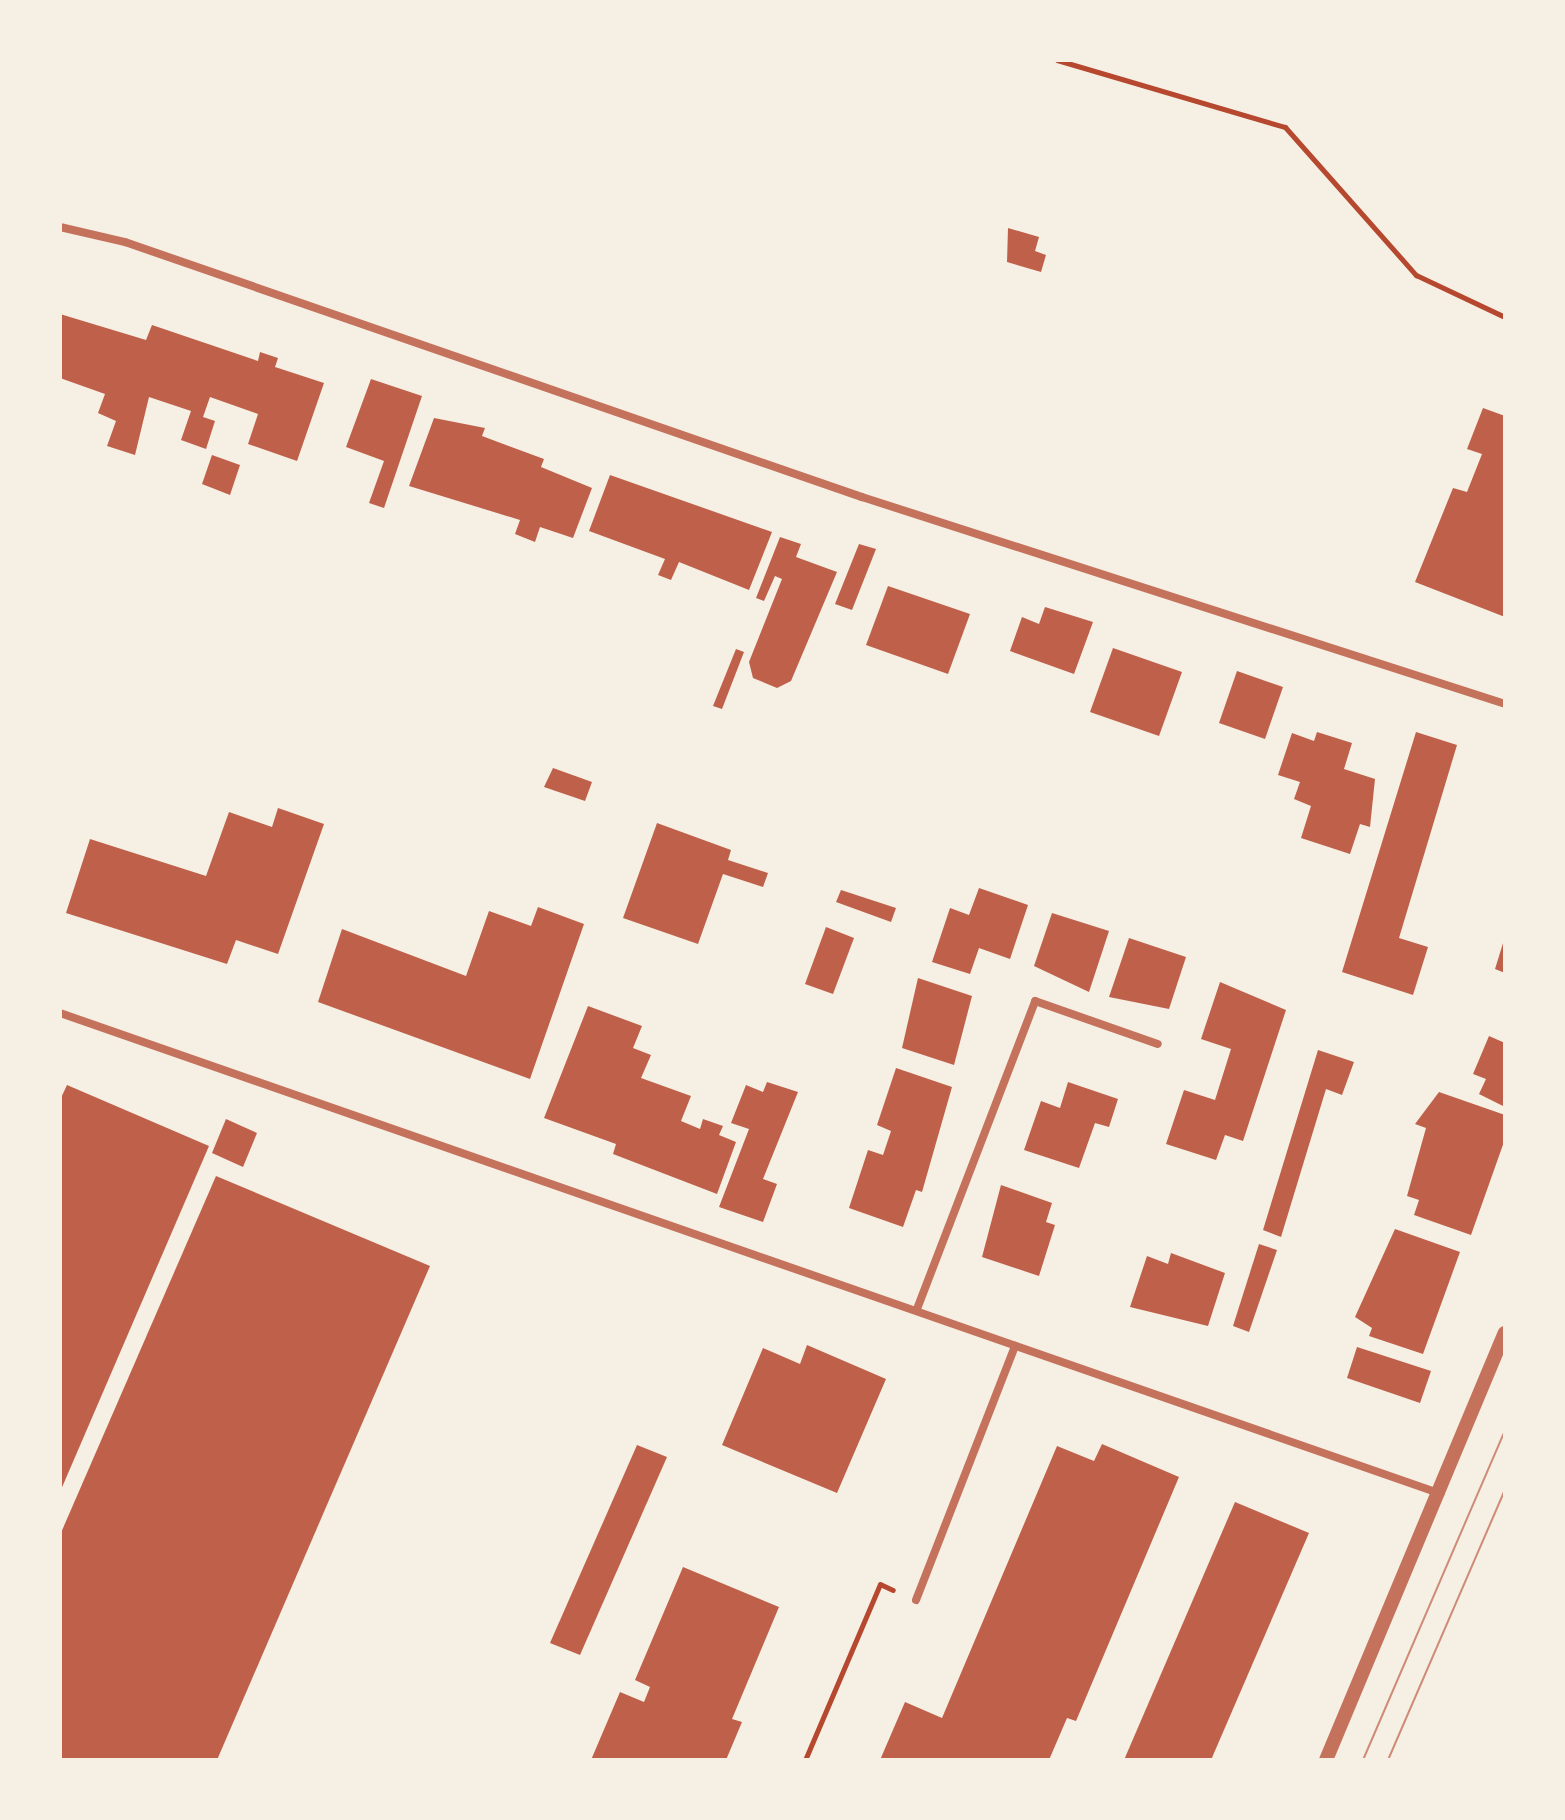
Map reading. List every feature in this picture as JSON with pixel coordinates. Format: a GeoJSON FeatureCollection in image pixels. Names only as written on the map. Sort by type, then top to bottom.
{"type":"FeatureCollection","features":[{"type":"Feature","properties":{"kind":"street"},"geometry":{"type":"LineString","coordinates":[[60,227],[166,255],[862,497],[1505,704]]}},
{"type":"Feature","properties":{"kind":"street"},"geometry":{"type":"LineString","coordinates":[[917,1309],[1035,1001],[1158,1044]]}},
{"type":"Feature","properties":{"kind":"street"},"geometry":{"type":"LineString","coordinates":[[60,1013],[585,1200],[917,1309],[1442,1494]]}},
{"type":"Feature","properties":{"kind":"street"},"geometry":{"type":"LineString","coordinates":[[1326,1760],[1442,1494],[1505,1333]]}},
{"type":"Feature","properties":{"kind":"street"},"geometry":{"type":"LineString","coordinates":[[916,1600],[1015,1346]]}},
{"type":"Feature","properties":{"kind":"path"},"geometry":{"type":"LineString","coordinates":[[1057,60],[1285,127],[1416,275],[1505,317]]}},
{"type":"Feature","properties":{"kind":"path"},"geometry":{"type":"LineString","coordinates":[[805,1760],[880,1584],[916,1600]]}},
{"type":"Feature","properties":{"kind":"building"},"geometry":{"type":"Polygon","coordinates":[[[1008,228],[1039,237],[1035,251],[1046,255],[1041,272],[1007,262],[1008,228]]]}},
{"type":"Feature","properties":{"kind":"building"},"geometry":{"type":"Polygon","coordinates":[[[60,314],[146,340],[152,325],[258,361],[260,352],[278,358],[275,367],[324,383],[297,461],[248,444],[258,414],[210,397],[203,417],[215,421],[206,449],[181,440],[191,411],[149,397],[135,455],[107,446],[116,421],[98,413],[105,394],[60,378],[60,314]]]}},
{"type":"Feature","properties":{"kind":"building"},"geometry":{"type":"Polygon","coordinates":[[[371,379],[422,396],[384,508],[369,503],[384,461],[346,447],[371,379]]]}},
{"type":"Feature","properties":{"kind":"building"},"geometry":{"type":"Polygon","coordinates":[[[1483,408],[1505,416],[1505,617],[1415,582],[1453,488],[1467,492],[1482,454],[1467,449],[1483,408]]]}},
{"type":"Feature","properties":{"kind":"building"},"geometry":{"type":"Polygon","coordinates":[[[434,418],[485,428],[482,436],[544,459],[541,467],[592,488],[573,538],[540,527],[535,542],[515,534],[520,520],[409,486],[434,418]]]}},
{"type":"Feature","properties":{"kind":"building"},"geometry":{"type":"Polygon","coordinates":[[[212,455],[240,465],[230,495],[202,484],[212,455]]]}},
{"type":"Feature","properties":{"kind":"building"},"geometry":{"type":"Polygon","coordinates":[[[610,475],[772,532],[749,590],[679,562],[671,580],[658,575],[665,559],[589,531],[610,475]]]}},
{"type":"Feature","properties":{"kind":"building"},"geometry":{"type":"Polygon","coordinates":[[[780,537],[801,544],[796,557],[837,572],[791,681],[777,688],[753,678],[749,662],[782,579],[775,576],[764,601],[756,598],[780,537]]]}},
{"type":"Feature","properties":{"kind":"building"},"geometry":{"type":"Polygon","coordinates":[[[859,544],[876,549],[852,610],[835,604],[859,544]]]}},
{"type":"Feature","properties":{"kind":"building"},"geometry":{"type":"Polygon","coordinates":[[[888,586],[970,614],[948,674],[866,645],[888,586]]]}},
{"type":"Feature","properties":{"kind":"building"},"geometry":{"type":"Polygon","coordinates":[[[1045,607],[1093,622],[1074,674],[1010,651],[1022,617],[1039,624],[1045,607]]]}},
{"type":"Feature","properties":{"kind":"building"},"geometry":{"type":"Polygon","coordinates":[[[1113,648],[1182,672],[1159,736],[1090,712],[1113,648]]]}},
{"type":"Feature","properties":{"kind":"building"},"geometry":{"type":"Polygon","coordinates":[[[736,649],[744,652],[722,709],[713,706],[736,649]]]}},
{"type":"Feature","properties":{"kind":"building"},"geometry":{"type":"Polygon","coordinates":[[[1237,671],[1283,687],[1265,739],[1219,723],[1237,671]]]}},
{"type":"Feature","properties":{"kind":"building"},"geometry":{"type":"Polygon","coordinates":[[[1317,732],[1352,743],[1344,769],[1375,779],[1370,827],[1360,824],[1350,854],[1301,838],[1311,806],[1294,799],[1300,782],[1278,775],[1292,733],[1314,741],[1317,732]]]}},
{"type":"Feature","properties":{"kind":"building"},"geometry":{"type":"Polygon","coordinates":[[[1416,732],[1457,745],[1399,938],[1428,947],[1413,995],[1342,972],[1416,732]]]}},
{"type":"Feature","properties":{"kind":"building"},"geometry":{"type":"Polygon","coordinates":[[[553,768],[592,782],[585,801],[544,787],[553,768]]]}},
{"type":"Feature","properties":{"kind":"building"},"geometry":{"type":"Polygon","coordinates":[[[278,808],[324,824],[278,954],[236,940],[227,964],[66,913],[90,839],[206,876],[229,812],[272,827],[278,808]]]}},
{"type":"Feature","properties":{"kind":"building"},"geometry":{"type":"Polygon","coordinates":[[[657,823],[731,850],[728,860],[768,873],[763,887],[723,874],[698,944],[623,918],[657,823]]]}},
{"type":"Feature","properties":{"kind":"building"},"geometry":{"type":"Polygon","coordinates":[[[979,888],[1028,905],[1010,959],[979,948],[970,974],[932,962],[950,908],[969,915],[979,888]]]}},
{"type":"Feature","properties":{"kind":"building"},"geometry":{"type":"Polygon","coordinates":[[[841,890],[896,908],[891,922],[836,902],[841,890]]]}},
{"type":"Feature","properties":{"kind":"building"},"geometry":{"type":"Polygon","coordinates":[[[538,907],[584,924],[530,1079],[318,1002],[342,929],[466,976],[489,911],[531,926],[538,907]]]}},
{"type":"Feature","properties":{"kind":"building"},"geometry":{"type":"Polygon","coordinates":[[[1052,913],[1109,931],[1089,992],[1034,966],[1052,913]]]}},
{"type":"Feature","properties":{"kind":"building"},"geometry":{"type":"Polygon","coordinates":[[[826,927],[854,938],[833,994],[805,984],[826,927]]]}},
{"type":"Feature","properties":{"kind":"building"},"geometry":{"type":"Polygon","coordinates":[[[1129,938],[1186,957],[1169,1009],[1109,997],[1129,938]]]}},
{"type":"Feature","properties":{"kind":"building"},"geometry":{"type":"Polygon","coordinates":[[[1505,940],[1505,973],[1495,969],[1505,940]]]}},
{"type":"Feature","properties":{"kind":"building"},"geometry":{"type":"Polygon","coordinates":[[[918,978],[972,996],[954,1065],[902,1048],[918,978]]]}},
{"type":"Feature","properties":{"kind":"building"},"geometry":{"type":"Polygon","coordinates":[[[1220,982],[1286,1010],[1243,1141],[1225,1135],[1216,1160],[1166,1144],[1184,1090],[1215,1100],[1231,1049],[1201,1039],[1220,982]]]}},
{"type":"Feature","properties":{"kind":"building"},"geometry":{"type":"Polygon","coordinates":[[[588,1006],[642,1026],[633,1048],[651,1055],[641,1078],[691,1096],[681,1121],[700,1129],[703,1119],[723,1126],[719,1135],[736,1142],[717,1194],[613,1154],[616,1144],[544,1118],[588,1006]]]}},
{"type":"Feature","properties":{"kind":"building"},"geometry":{"type":"Polygon","coordinates":[[[1489,1036],[1505,1043],[1505,1107],[1479,1094],[1486,1079],[1473,1074],[1489,1036]]]}},
{"type":"Feature","properties":{"kind":"building"},"geometry":{"type":"Polygon","coordinates":[[[1318,1050],[1354,1062],[1342,1095],[1326,1089],[1281,1237],[1263,1230],[1318,1050]]]}},
{"type":"Feature","properties":{"kind":"building"},"geometry":{"type":"Polygon","coordinates":[[[896,1068],[952,1087],[922,1192],[916,1190],[903,1227],[849,1208],[868,1150],[883,1155],[891,1131],[877,1125],[896,1068]]]}},
{"type":"Feature","properties":{"kind":"building"},"geometry":{"type":"Polygon","coordinates":[[[767,1082],[798,1092],[763,1179],[777,1184],[763,1222],[719,1207],[749,1129],[731,1123],[746,1085],[763,1092],[767,1082]]]}},
{"type":"Feature","properties":{"kind":"building"},"geometry":{"type":"Polygon","coordinates":[[[1068,1082],[1118,1099],[1109,1127],[1095,1123],[1079,1168],[1024,1150],[1041,1101],[1060,1108],[1068,1082]]]}},
{"type":"Feature","properties":{"kind":"building"},"geometry":{"type":"Polygon","coordinates":[[[67,1085],[209,1146],[60,1492],[60,1100],[67,1085]]]}},
{"type":"Feature","properties":{"kind":"building"},"geometry":{"type":"Polygon","coordinates":[[[1439,1092],[1505,1115],[1505,1139],[1471,1235],[1414,1215],[1419,1200],[1407,1196],[1426,1128],[1415,1124],[1439,1092]]]}},
{"type":"Feature","properties":{"kind":"building"},"geometry":{"type":"Polygon","coordinates":[[[226,1119],[257,1133],[243,1167],[212,1153],[226,1119]]]}},
{"type":"Feature","properties":{"kind":"building"},"geometry":{"type":"Polygon","coordinates":[[[216,1176],[430,1266],[217,1760],[60,1760],[60,1535],[216,1176]]]}},
{"type":"Feature","properties":{"kind":"building"},"geometry":{"type":"Polygon","coordinates":[[[1001,1185],[1052,1203],[1046,1222],[1055,1225],[1039,1276],[982,1257],[1001,1185]]]}},
{"type":"Feature","properties":{"kind":"building"},"geometry":{"type":"Polygon","coordinates":[[[1395,1229],[1460,1252],[1423,1354],[1369,1336],[1372,1328],[1355,1317],[1395,1229]]]}},
{"type":"Feature","properties":{"kind":"building"},"geometry":{"type":"Polygon","coordinates":[[[1259,1244],[1277,1250],[1249,1332],[1233,1326],[1259,1244]]]}},
{"type":"Feature","properties":{"kind":"building"},"geometry":{"type":"Polygon","coordinates":[[[1171,1253],[1225,1273],[1208,1326],[1130,1307],[1147,1256],[1168,1264],[1171,1253]]]}},
{"type":"Feature","properties":{"kind":"building"},"geometry":{"type":"Polygon","coordinates":[[[807,1345],[886,1379],[837,1493],[722,1445],[763,1348],[800,1364],[807,1345]]]}},
{"type":"Feature","properties":{"kind":"building"},"geometry":{"type":"Polygon","coordinates":[[[1357,1347],[1431,1371],[1420,1403],[1347,1378],[1357,1347]]]}},
{"type":"Feature","properties":{"kind":"building"},"geometry":{"type":"Polygon","coordinates":[[[1102,1444],[1179,1477],[1076,1721],[1067,1718],[1049,1760],[880,1760],[905,1702],[942,1718],[1057,1446],[1094,1461],[1102,1444]]]}},
{"type":"Feature","properties":{"kind":"building"},"geometry":{"type":"Polygon","coordinates":[[[637,1445],[667,1457],[580,1655],[550,1643],[637,1445]]]}},
{"type":"Feature","properties":{"kind":"building"},"geometry":{"type":"Polygon","coordinates":[[[1235,1502],[1309,1533],[1211,1760],[1124,1760],[1235,1502]]]}},
{"type":"Feature","properties":{"kind":"building"},"geometry":{"type":"Polygon","coordinates":[[[683,1567],[779,1607],[732,1719],[742,1722],[726,1760],[591,1760],[620,1692],[644,1702],[650,1687],[635,1680],[683,1567]]]}},
{"type":"Feature","properties":{"kind":"tram line"},"geometry":{"type":"LineString","coordinates":[[1363,1760],[1505,1430]]}},
{"type":"Feature","properties":{"kind":"tram line"},"geometry":{"type":"LineString","coordinates":[[1388,1760],[1505,1489]]}}]}
